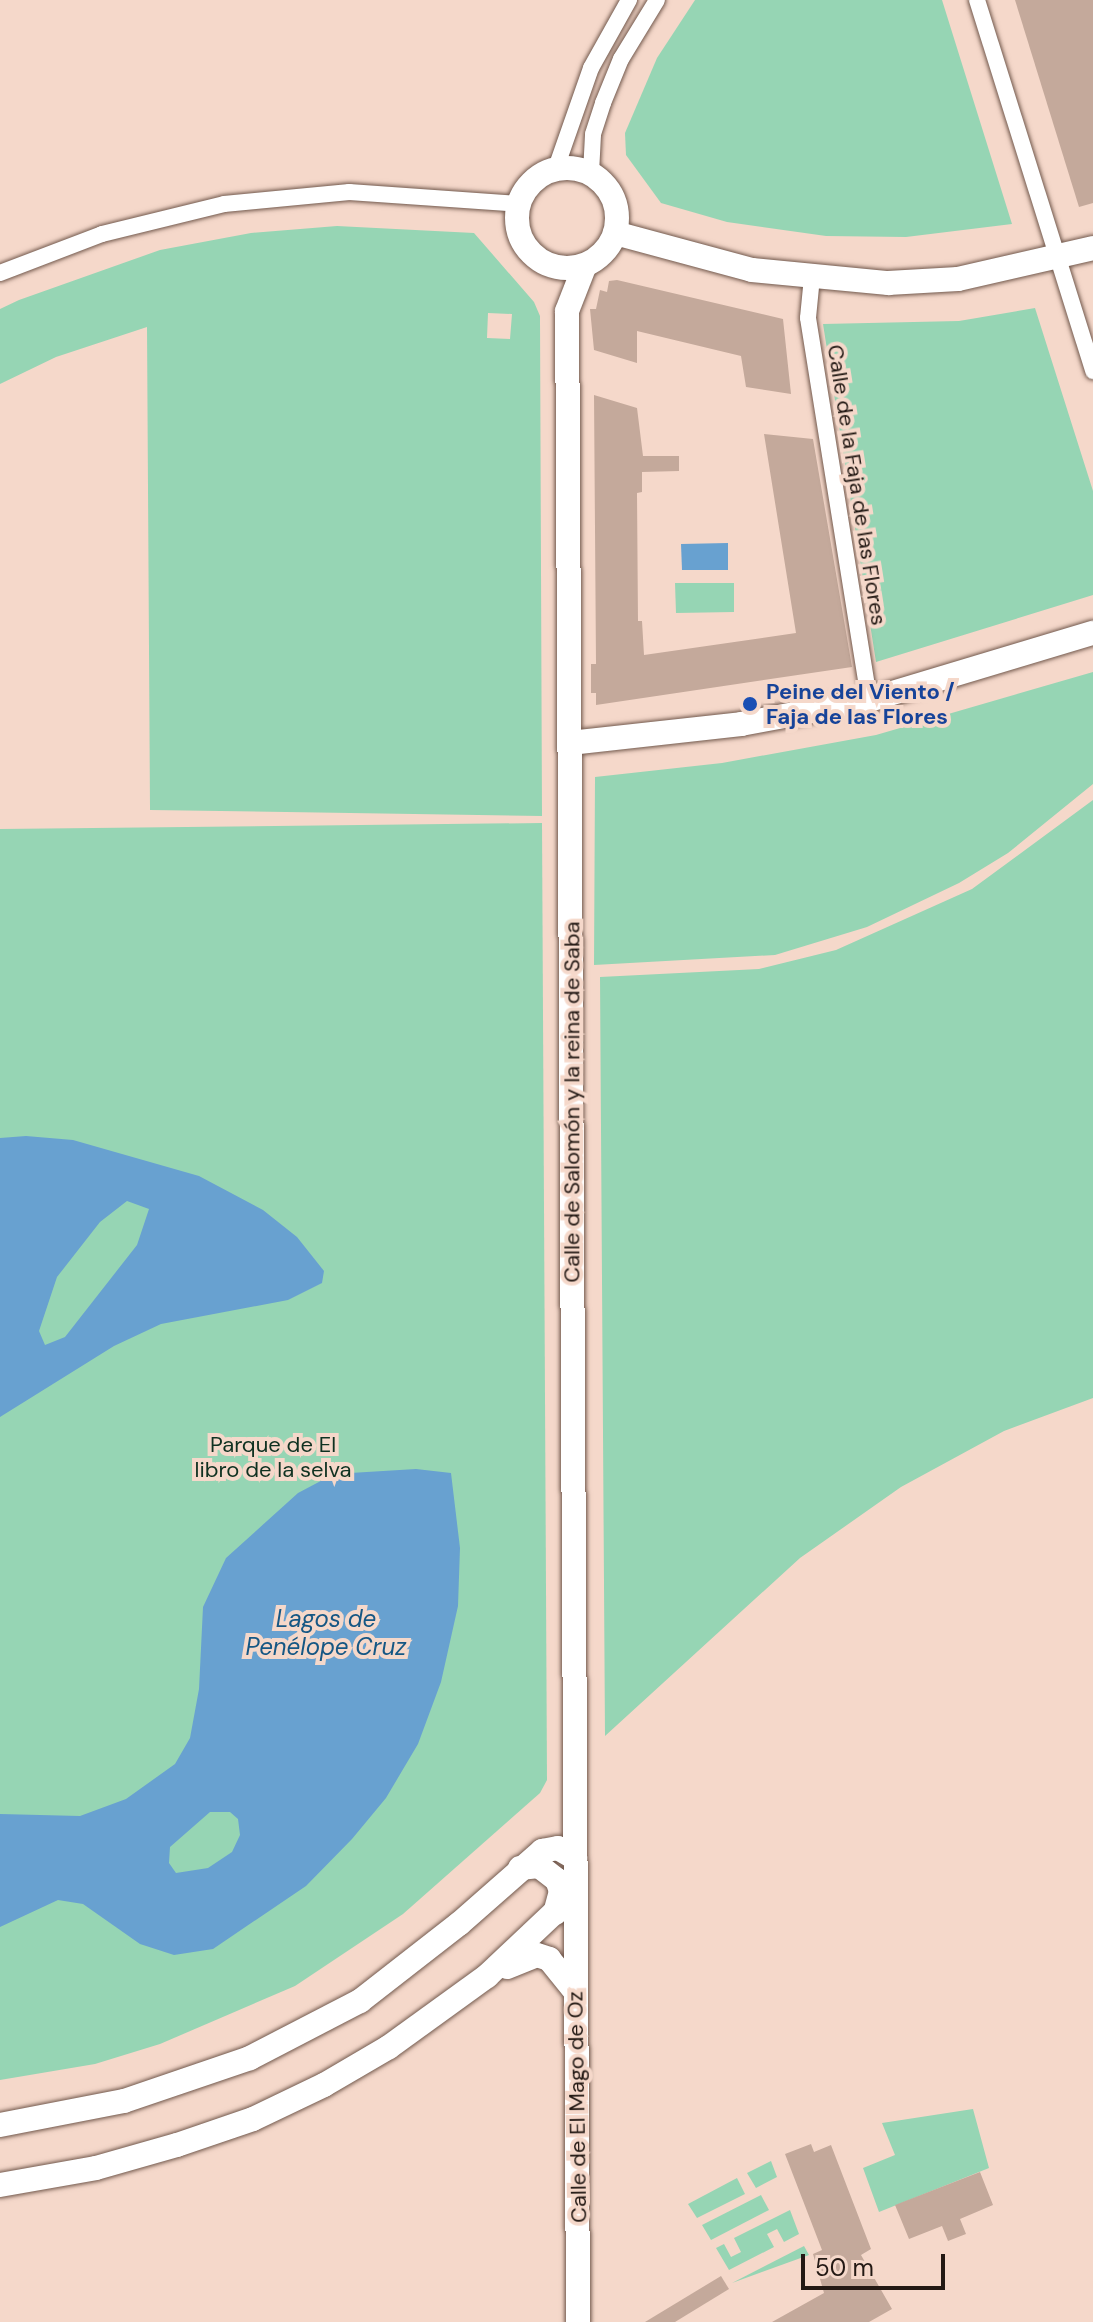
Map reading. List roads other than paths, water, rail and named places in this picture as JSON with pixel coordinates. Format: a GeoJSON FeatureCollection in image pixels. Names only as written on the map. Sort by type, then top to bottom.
{"type":"FeatureCollection","features":[{"type":"Feature","properties":{"kind":"street"},"geometry":{"type":"LineString","coordinates":[[556,168],[591,68],[629,0]]}},
{"type":"Feature","properties":{"kind":"street"},"geometry":{"type":"LineString","coordinates":[[591,173],[593,134],[603,103],[621,59],[657,0]]}},
{"type":"Feature","properties":{"kind":"street"},"geometry":{"type":"LineString","coordinates":[[977,0],[1093,371]]}},
{"type":"Feature","properties":{"kind":"street"},"geometry":{"type":"LineString","coordinates":[[556,168],[591,173],[614,199],[615,233],[603,252],[585,265],[565,268],[545,263],[519,234],[519,204],[537,178],[556,168]]}},
{"type":"Feature","properties":{"kind":"street"},"geometry":{"type":"LineString","coordinates":[[0,273],[102,234],[224,204],[349,192],[519,204]]}},
{"type":"Feature","properties":{"kind":"street"},"geometry":{"type":"LineString","coordinates":[[615,233],[706,260],[812,277],[888,283],[958,279],[1058,259],[1093,248]]}},
{"type":"Feature","properties":{"kind":"street","name":"Calle de Salomón y la reina de Saba"},"geometry":{"type":"LineString","coordinates":[[545,263],[567,311]]}},
{"type":"Feature","properties":{"kind":"street","name":"Calle de Salomón y la reina de Saba"},"geometry":{"type":"LineString","coordinates":[[575,1893],[567,311],[585,265]]}},
{"type":"Feature","properties":{"kind":"street","name":"Calle de la Faja de las Flores"},"geometry":{"type":"LineString","coordinates":[[812,277],[808,318],[869,700]]}},
{"type":"Feature","properties":{"kind":"street"},"geometry":{"type":"LineString","coordinates":[[570,743],[741,724],[869,700],[1093,633]]}},
{"type":"Feature","properties":{"kind":"street"},"geometry":{"type":"LineString","coordinates":[[520,1868],[575,1802]]}},
{"type":"Feature","properties":{"kind":"street"},"geometry":{"type":"LineString","coordinates":[[0,2125],[124,2101],[193,2080],[306,2031],[406,1966],[520,1868],[551,1847],[575,1858]]}},
{"type":"Feature","properties":{"kind":"street"},"geometry":{"type":"LineString","coordinates":[[520,1868],[539,1866],[557,1880],[561,1891],[555,1913]]}},
{"type":"Feature","properties":{"kind":"street"},"geometry":{"type":"LineString","coordinates":[[0,2185],[96,2168],[253,2119],[389,2047],[487,1976],[575,1893]]}},
{"type":"Feature","properties":{"kind":"street","name":"Calle de El Mago de Oz"},"geometry":{"type":"LineString","coordinates":[[575,1893],[578,2322]]}},
{"type":"Feature","properties":{"kind":"street"},"geometry":{"type":"LineString","coordinates":[[487,1976],[537,1955],[561,1967],[576,1994]]}},
{"type":"Feature","properties":{"kind":"water"},"geometry":{"type":"Polygon","coordinates":[[[728,543],[728,570],[682,570],[681,544],[728,543]]]}},
{"type":"Feature","properties":{"kind":"water"},"geometry":{"type":"Polygon","coordinates":[[[26,1136],[73,1140],[199,1176],[263,1210],[297,1237],[324,1271],[322,1283],[288,1300],[161,1324],[114,1346],[0,1417],[0,1138],[26,1136]],[[127,1201],[100,1222],[57,1277],[39,1331],[45,1345],[65,1337],[137,1245],[149,1209],[127,1201]]]}},
{"type":"Feature","properties":{"kind":"water","name":"Lagos de Penélope Cruz"},"geometry":{"type":"Polygon","coordinates":[[[416,1469],[451,1473],[460,1548],[458,1606],[441,1682],[418,1744],[386,1798],[352,1839],[306,1886],[213,1949],[174,1955],[140,1944],[83,1904],[58,1900],[0,1927],[0,1814],[80,1816],[126,1799],[175,1764],[190,1738],[199,1689],[203,1607],[226,1558],[298,1493],[334,1474],[416,1469]],[[210,1812],[170,1847],[169,1863],[176,1873],[208,1868],[232,1852],[240,1835],[238,1819],[230,1812],[210,1812]]]}},
{"type":"Feature","properties":{"kind":"place","name":"Peine del Viento / Faja de las Flores"},"geometry":{"type":"Point","coordinates":[750,704]}},
{"type":"Feature","properties":{"kind":"park label","name":"Parque de El libro de la selva"},"geometry":{"type":"Point","coordinates":[273,1456]}}]}
